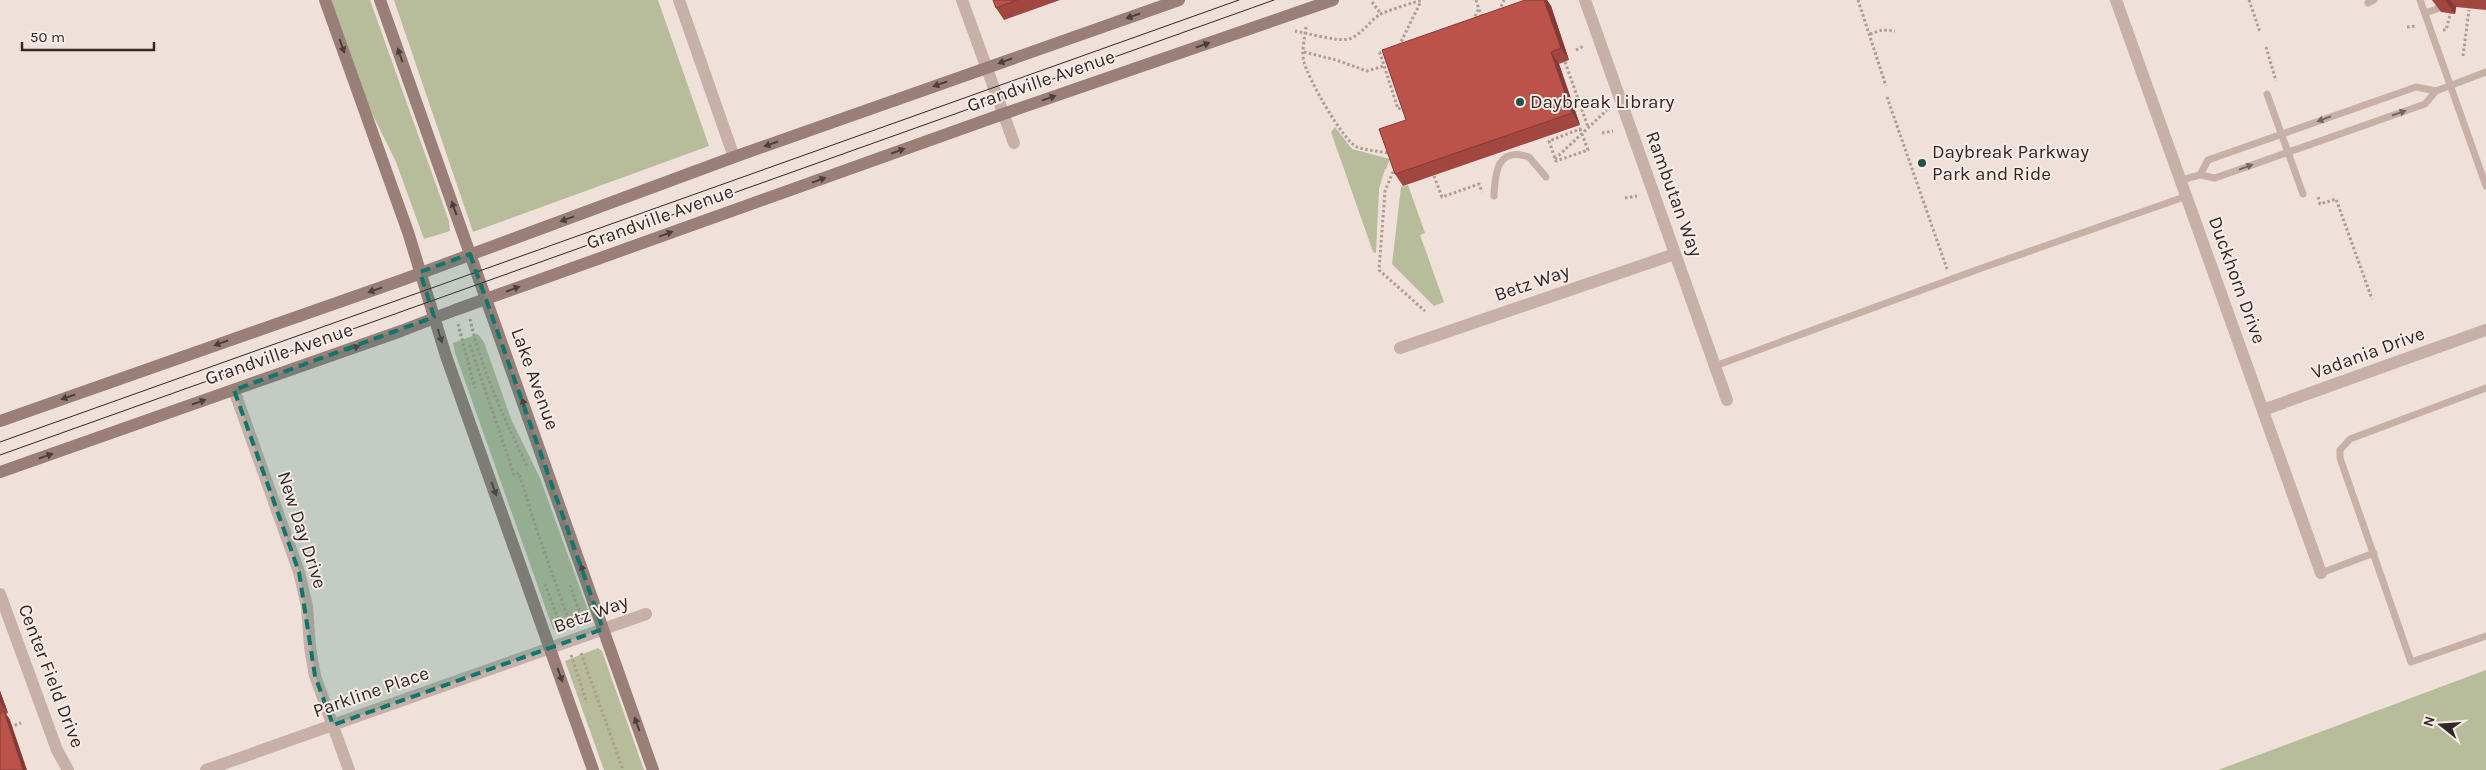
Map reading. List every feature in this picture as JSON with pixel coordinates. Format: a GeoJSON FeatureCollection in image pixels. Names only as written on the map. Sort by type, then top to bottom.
{"type":"FeatureCollection","features":[{"type":"Feature","properties":{"kind":"street"},"geometry":{"type":"LineString","coordinates":[[326,0],[385,164],[434,317],[593,770]]}},
{"type":"Feature","properties":{"kind":"street","name":"Lake Avenue"},"geometry":{"type":"LineString","coordinates":[[380,0],[654,770]]}},
{"type":"Feature","properties":{"kind":"street"},"geometry":{"type":"LineString","coordinates":[[679,0],[734,157]]}},
{"type":"Feature","properties":{"kind":"street"},"geometry":{"type":"LineString","coordinates":[[962,0],[1014,143]]}},
{"type":"Feature","properties":{"kind":"street","name":"Grandville Avenue"},"geometry":{"type":"LineString","coordinates":[[0,421],[420,272],[734,157],[1179,0]]}},
{"type":"Feature","properties":{"kind":"street","name":"Grandville Avenue"},"geometry":{"type":"LineString","coordinates":[[0,472],[402,331],[486,298],[1003,114],[1333,0]]}},
{"type":"Feature","properties":{"kind":"street","name":"Rambutan Way"},"geometry":{"type":"LineString","coordinates":[[1585,0],[1727,400]]}},
{"type":"Feature","properties":{"kind":"street","name":"Duckhorn Drive"},"geometry":{"type":"LineString","coordinates":[[2116,0],[2321,573]]}},
{"type":"Feature","properties":{"kind":"street","name":"Betz Way"},"geometry":{"type":"LineString","coordinates":[[1400,348],[1676,254]]}},
{"type":"Feature","properties":{"kind":"street","name":"Vadania Drive"},"geometry":{"type":"LineString","coordinates":[[2263,410],[2486,330]]}},
{"type":"Feature","properties":{"kind":"street","name":"New Day Drive"},"geometry":{"type":"LineString","coordinates":[[234,390],[299,572],[307,606],[310,647],[315,676],[348,770]]}},
{"type":"Feature","properties":{"kind":"street","name":"Center Field Drive"},"geometry":{"type":"LineString","coordinates":[[0,594],[57,750],[68,770]]}},
{"type":"Feature","properties":{"kind":"street","name":"Betz Way"},"geometry":{"type":"LineString","coordinates":[[550,649],[646,614]]}},
{"type":"Feature","properties":{"kind":"street","name":"Parkline Place"},"geometry":{"type":"LineString","coordinates":[[206,770],[550,649]]}},
{"type":"Feature","properties":{"kind":"lane"},"geometry":{"type":"LineString","coordinates":[[2420,0],[2486,186]]}},
{"type":"Feature","properties":{"kind":"lane"},"geometry":{"type":"LineString","coordinates":[[2425,14],[2437,9],[2443,0]]}},
{"type":"Feature","properties":{"kind":"lane"},"geometry":{"type":"LineString","coordinates":[[2181,180],[2200,175],[2215,178],[2425,104],[2436,91],[2486,72]]}},
{"type":"Feature","properties":{"kind":"lane"},"geometry":{"type":"LineString","coordinates":[[2200,175],[2208,160],[2416,87],[2436,91]]}},
{"type":"Feature","properties":{"kind":"lane"},"geometry":{"type":"LineString","coordinates":[[2267,94],[2280,135],[2303,194]]}},
{"type":"Feature","properties":{"kind":"lane"},"geometry":{"type":"LineString","coordinates":[[1494,196],[1495,173],[1499,164],[1505,158],[1514,155],[1529,157],[1546,177]]}},
{"type":"Feature","properties":{"kind":"lane"},"geometry":{"type":"LineString","coordinates":[[1715,366],[1979,269],[2187,196]]}},
{"type":"Feature","properties":{"kind":"lane"},"geometry":{"type":"LineString","coordinates":[[2486,388],[2350,439],[2344,443],[2340,458],[2412,662],[2486,636]]}},
{"type":"Feature","properties":{"kind":"lane"},"geometry":{"type":"LineString","coordinates":[[2321,573],[2374,553]]}},
{"type":"Feature","properties":{"kind":"path"},"geometry":{"type":"LineString","coordinates":[[1295,31],[1347,40],[1380,14],[1399,9],[1410,1],[1422,0]]}},
{"type":"Feature","properties":{"kind":"path"},"geometry":{"type":"LineString","coordinates":[[1406,45],[1398,48],[1422,0]]}},
{"type":"Feature","properties":{"kind":"path"},"geometry":{"type":"LineString","coordinates":[[1476,0],[1484,22]]}},
{"type":"Feature","properties":{"kind":"path"},"geometry":{"type":"LineString","coordinates":[[1496,18],[1504,0]]}},
{"type":"Feature","properties":{"kind":"path"},"geometry":{"type":"LineString","coordinates":[[1858,0],[1886,86]]}},
{"type":"Feature","properties":{"kind":"path"},"geometry":{"type":"LineString","coordinates":[[2249,0],[2260,32]]}},
{"type":"Feature","properties":{"kind":"path"},"geometry":{"type":"LineString","coordinates":[[1372,2],[1380,14]]}},
{"type":"Feature","properties":{"kind":"path"},"geometry":{"type":"LineString","coordinates":[[1469,29],[1479,8]]}},
{"type":"Feature","properties":{"kind":"path"},"geometry":{"type":"LineString","coordinates":[[2446,30],[2452,9]]}},
{"type":"Feature","properties":{"kind":"path"},"geometry":{"type":"LineString","coordinates":[[2463,56],[2469,10]]}},
{"type":"Feature","properties":{"kind":"path"},"geometry":{"type":"LineString","coordinates":[[2406,27],[2418,26]]}},
{"type":"Feature","properties":{"kind":"path"},"geometry":{"type":"LineString","coordinates":[[1306,27],[1303,60],[1313,85],[1350,142],[1357,146],[1396,156]]}},
{"type":"Feature","properties":{"kind":"path"},"geometry":{"type":"LineString","coordinates":[[1870,34],[1882,30],[1895,31]]}},
{"type":"Feature","properties":{"kind":"path"},"geometry":{"type":"LineString","coordinates":[[1576,50],[1584,46]]}},
{"type":"Feature","properties":{"kind":"path"},"geometry":{"type":"LineString","coordinates":[[2266,47],[2276,81]]}},
{"type":"Feature","properties":{"kind":"path"},"geometry":{"type":"LineString","coordinates":[[1389,50],[1380,53],[1398,110],[1406,106]]}},
{"type":"Feature","properties":{"kind":"path"},"geometry":{"type":"LineString","coordinates":[[1304,52],[1336,60],[1367,71],[1384,66]]}},
{"type":"Feature","properties":{"kind":"path"},"geometry":{"type":"LineString","coordinates":[[1565,62],[1588,128]]}},
{"type":"Feature","properties":{"kind":"path"},"geometry":{"type":"LineString","coordinates":[[1887,97],[1947,269]]}},
{"type":"Feature","properties":{"kind":"path"},"geometry":{"type":"LineString","coordinates":[[1555,159],[1607,110]]}},
{"type":"Feature","properties":{"kind":"path"},"geometry":{"type":"LineString","coordinates":[[1580,129],[1588,150],[1556,161],[1555,159],[1549,141],[1580,129]]}},
{"type":"Feature","properties":{"kind":"path"},"geometry":{"type":"LineString","coordinates":[[1602,134],[1613,130]]}},
{"type":"Feature","properties":{"kind":"path"},"geometry":{"type":"LineString","coordinates":[[1396,165],[1391,172],[1385,191],[1379,270],[1425,311]]}},
{"type":"Feature","properties":{"kind":"path"},"geometry":{"type":"LineString","coordinates":[[1434,176],[1442,198],[1479,184],[1484,200]]}},
{"type":"Feature","properties":{"kind":"path"},"geometry":{"type":"LineString","coordinates":[[1625,198],[1637,196]]}},
{"type":"Feature","properties":{"kind":"path"},"geometry":{"type":"LineString","coordinates":[[2318,197],[2320,204],[2336,199],[2372,300]]}},
{"type":"Feature","properties":{"kind":"path"},"geometry":{"type":"LineString","coordinates":[[461,308],[476,392]]}},
{"type":"Feature","properties":{"kind":"path"},"geometry":{"type":"LineString","coordinates":[[461,308],[476,343],[503,418],[530,474]]}},
{"type":"Feature","properties":{"kind":"path"},"geometry":{"type":"LineString","coordinates":[[470,345],[514,475],[519,473],[538,534]]}},
{"type":"Feature","properties":{"kind":"path"},"geometry":{"type":"LineString","coordinates":[[568,580],[580,616],[589,634]]}},
{"type":"Feature","properties":{"kind":"path"},"geometry":{"type":"LineString","coordinates":[[543,581],[567,642]]}},
{"type":"Feature","properties":{"kind":"path"},"geometry":{"type":"LineString","coordinates":[[7,728],[21,723]]}},
{"type":"Feature","properties":{"kind":"highlighted area"},"geometry":{"type":"Polygon","coordinates":[[[470,254],[603,629],[333,725],[315,676],[299,572],[234,390],[434,317],[420,272],[470,254]]]}},
{"type":"Feature","properties":{"kind":"green space"},"geometry":{"type":"Polygon","coordinates":[[[330,0],[370,0],[449,221],[450,231],[424,239],[396,162],[367,103],[330,0]]]}},
{"type":"Feature","properties":{"kind":"green space"},"geometry":{"type":"Polygon","coordinates":[[[394,0],[658,0],[709,146],[473,232],[394,0]]]}},
{"type":"Feature","properties":{"kind":"green space"},"geometry":{"type":"Polygon","coordinates":[[[1335,127],[1352,149],[1390,159],[1379,189],[1376,253],[1373,252],[1331,132],[1335,127]]]}},
{"type":"Feature","properties":{"kind":"green space"},"geometry":{"type":"Polygon","coordinates":[[[1408,185],[1425,233],[1420,235],[1444,302],[1434,306],[1392,264],[1401,187],[1408,185]]]}},
{"type":"Feature","properties":{"kind":"green space"},"geometry":{"type":"Polygon","coordinates":[[[478,334],[484,342],[511,419],[540,478],[590,616],[588,620],[557,631],[553,629],[455,353],[453,343],[478,334]]]}},
{"type":"Feature","properties":{"kind":"green space"},"geometry":{"type":"Polygon","coordinates":[[[598,648],[602,651],[644,770],[604,770],[565,661],[598,648]]]}},
{"type":"Feature","properties":{"kind":"green space"},"geometry":{"type":"Polygon","coordinates":[[[2486,670],[2486,770],[2218,770],[2486,670]]]}},
{"type":"Feature","properties":{"kind":"building"},"geometry":{"type":"Polygon","coordinates":[[[993,0],[1017,0],[996,8],[993,0]]]}},
{"type":"Feature","properties":{"kind":"building","name":"Daybreak Library"},"geometry":{"type":"Polygon","coordinates":[[[1525,0],[1544,0],[1561,48],[1551,52],[1572,113],[1395,174],[1379,129],[1406,120],[1382,50],[1525,0]]]}},
{"type":"Feature","properties":{"kind":"building"},"geometry":{"type":"Polygon","coordinates":[[[4,711],[23,770],[0,770],[0,714],[4,711]]]}},
{"type":"Feature","properties":{"kind":"tram line"},"geometry":{"type":"LineString","coordinates":[[0,442],[1239,0]]}},
{"type":"Feature","properties":{"kind":"tram line"},"geometry":{"type":"LineString","coordinates":[[0,455],[1274,0]]}},
{"type":"Feature","properties":{"kind":"place","name":"Daybreak Library"},"geometry":{"type":"Point","coordinates":[1520,102]}},
{"type":"Feature","properties":{"kind":"place","name":"Daybreak Parkway Park and Ride"},"geometry":{"type":"Point","coordinates":[1922,163]}}]}
